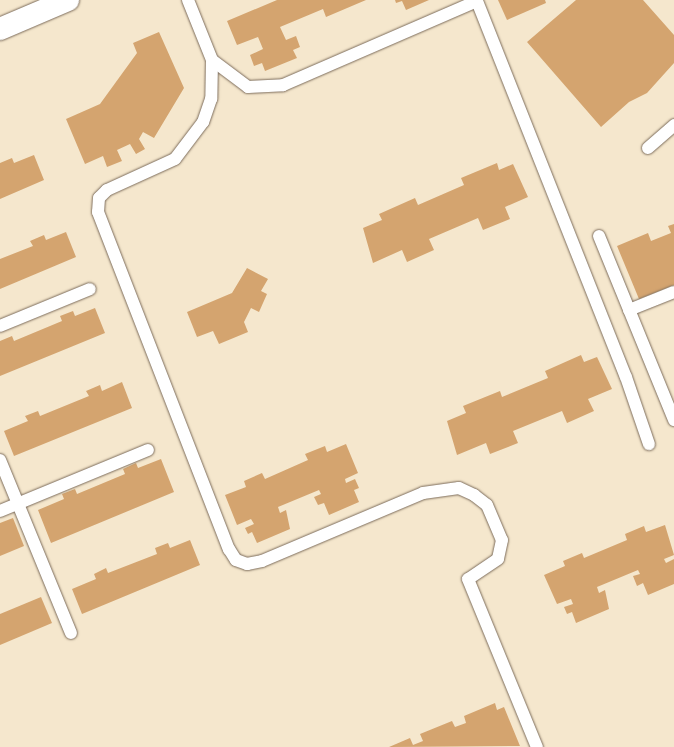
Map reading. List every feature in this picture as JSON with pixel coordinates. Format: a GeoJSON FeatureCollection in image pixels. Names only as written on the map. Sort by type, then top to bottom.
{"type":"FeatureCollection","features":[{"type":"Feature","properties":{"kind":"street"},"geometry":{"type":"LineString","coordinates":[[0,29],[68,0]]}},
{"type":"Feature","properties":{"kind":"lane"},"geometry":{"type":"LineString","coordinates":[[188,0],[212,60],[211,99],[190,142],[175,159],[107,190],[99,198],[98,212],[229,549],[236,560],[247,564],[262,561],[423,493],[459,488],[474,495],[490,510],[502,540],[498,559],[468,579],[537,747]]}},
{"type":"Feature","properties":{"kind":"lane"},"geometry":{"type":"LineString","coordinates":[[212,60],[248,87],[283,85],[477,1],[623,370],[649,444]]}},
{"type":"Feature","properties":{"kind":"lane"},"geometry":{"type":"LineString","coordinates":[[648,148],[674,125]]}},
{"type":"Feature","properties":{"kind":"lane"},"geometry":{"type":"LineString","coordinates":[[599,236],[674,420]]}},
{"type":"Feature","properties":{"kind":"lane"},"geometry":{"type":"LineString","coordinates":[[0,326],[90,289]]}},
{"type":"Feature","properties":{"kind":"lane"},"geometry":{"type":"LineString","coordinates":[[629,310],[674,292]]}},
{"type":"Feature","properties":{"kind":"lane"},"geometry":{"type":"LineString","coordinates":[[0,511],[148,450]]}},
{"type":"Feature","properties":{"kind":"lane"},"geometry":{"type":"LineString","coordinates":[[0,460],[71,633]]}},
{"type":"Feature","properties":{"kind":"building"},"geometry":{"type":"Polygon","coordinates":[[[277,0],[366,0],[326,17],[323,9],[280,27],[286,40],[296,36],[300,47],[293,50],[297,58],[265,71],[262,63],[254,66],[250,55],[263,49],[258,37],[237,45],[227,21],[277,0]]]}},
{"type":"Feature","properties":{"kind":"building"},"geometry":{"type":"Polygon","coordinates":[[[395,0],[429,0],[406,10],[402,1],[396,3],[395,0]]]}},
{"type":"Feature","properties":{"kind":"building"},"geometry":{"type":"Polygon","coordinates":[[[498,0],[545,0],[546,3],[507,20],[498,0]]]}},
{"type":"Feature","properties":{"kind":"building"},"geometry":{"type":"Polygon","coordinates":[[[576,0],[643,0],[674,35],[674,63],[647,93],[629,102],[601,127],[527,42],[576,0]]]}},
{"type":"Feature","properties":{"kind":"building"},"geometry":{"type":"Polygon","coordinates":[[[159,32],[184,88],[154,138],[143,132],[139,139],[145,149],[136,154],[130,144],[117,150],[122,161],[107,167],[103,156],[85,164],[66,119],[100,104],[137,53],[133,43],[159,32]]]}},
{"type":"Feature","properties":{"kind":"building"},"geometry":{"type":"Polygon","coordinates":[[[34,155],[44,180],[0,199],[0,163],[12,158],[14,163],[34,155]]]}},
{"type":"Feature","properties":{"kind":"building"},"geometry":{"type":"Polygon","coordinates":[[[497,163],[499,170],[513,164],[528,197],[505,207],[510,219],[483,230],[478,218],[429,239],[434,250],[407,262],[402,250],[373,263],[363,228],[382,220],[379,214],[415,198],[418,205],[464,185],[461,178],[497,163]]]}},
{"type":"Feature","properties":{"kind":"building"},"geometry":{"type":"Polygon","coordinates":[[[674,224],[674,285],[639,299],[617,246],[648,233],[651,241],[671,233],[668,226],[674,224]]]}},
{"type":"Feature","properties":{"kind":"building"},"geometry":{"type":"Polygon","coordinates":[[[66,232],[76,257],[0,289],[0,259],[33,246],[30,241],[44,235],[46,240],[66,232]]]}},
{"type":"Feature","properties":{"kind":"building"},"geometry":{"type":"Polygon","coordinates":[[[247,268],[268,279],[261,291],[267,294],[259,312],[251,308],[244,322],[248,332],[219,344],[213,331],[197,337],[187,312],[232,293],[247,268]]]}},
{"type":"Feature","properties":{"kind":"building"},"geometry":{"type":"Polygon","coordinates":[[[95,308],[105,333],[0,376],[0,341],[12,336],[14,341],[62,321],[60,316],[73,311],[75,316],[95,308]]]}},
{"type":"Feature","properties":{"kind":"building"},"geometry":{"type":"Polygon","coordinates":[[[581,355],[584,362],[597,357],[612,389],[588,399],[594,411],[567,423],[562,411],[513,431],[518,443],[490,454],[486,443],[457,455],[447,421],[466,413],[463,406],[500,391],[502,397],[548,378],[545,371],[581,355]]]}},
{"type":"Feature","properties":{"kind":"building"},"geometry":{"type":"Polygon","coordinates":[[[122,382],[132,408],[14,456],[4,431],[28,421],[25,416],[38,411],[40,416],[89,396],[86,391],[100,385],[102,391],[122,382]]]}},
{"type":"Feature","properties":{"kind":"building"},"geometry":{"type":"Polygon","coordinates":[[[346,444],[358,473],[345,479],[346,483],[355,479],[359,488],[354,490],[359,502],[329,515],[324,503],[318,505],[314,497],[321,494],[319,490],[278,507],[280,513],[286,510],[290,529],[257,543],[252,532],[248,534],[245,528],[254,524],[251,519],[237,525],[225,495],[246,487],[244,481],[262,473],[265,479],[308,460],[305,454],[325,446],[327,452],[346,444]]]}},
{"type":"Feature","properties":{"kind":"building"},"geometry":{"type":"Polygon","coordinates":[[[161,459],[174,492],[51,543],[38,510],[64,499],[62,494],[75,489],[77,494],[125,474],[123,469],[136,463],[138,468],[161,459]]]}},
{"type":"Feature","properties":{"kind":"building"},"geometry":{"type":"Polygon","coordinates":[[[13,518],[24,546],[0,556],[0,523],[13,518]]]}},
{"type":"Feature","properties":{"kind":"building"},"geometry":{"type":"Polygon","coordinates":[[[665,525],[674,555],[664,559],[666,563],[674,559],[674,584],[648,595],[643,583],[637,586],[633,576],[640,574],[638,570],[597,587],[599,593],[605,590],[609,609],[576,623],[572,612],[567,614],[564,607],[573,604],[571,599],[557,604],[544,575],[565,566],[563,561],[582,553],[584,558],[627,540],[625,534],[644,526],[646,532],[665,525]]]}},
{"type":"Feature","properties":{"kind":"building"},"geometry":{"type":"Polygon","coordinates":[[[190,540],[200,565],[82,614],[72,589],[96,579],[94,574],[106,568],[108,573],[157,554],[155,548],[168,543],[170,548],[190,540]]]}},
{"type":"Feature","properties":{"kind":"building"},"geometry":{"type":"Polygon","coordinates":[[[41,597],[52,623],[0,645],[0,614],[41,597]]]}},
{"type":"Feature","properties":{"kind":"building"},"geometry":{"type":"Polygon","coordinates":[[[495,703],[497,710],[504,707],[520,746],[389,747],[410,738],[413,745],[423,741],[420,734],[452,721],[455,727],[466,723],[464,716],[495,703]]]}}]}
